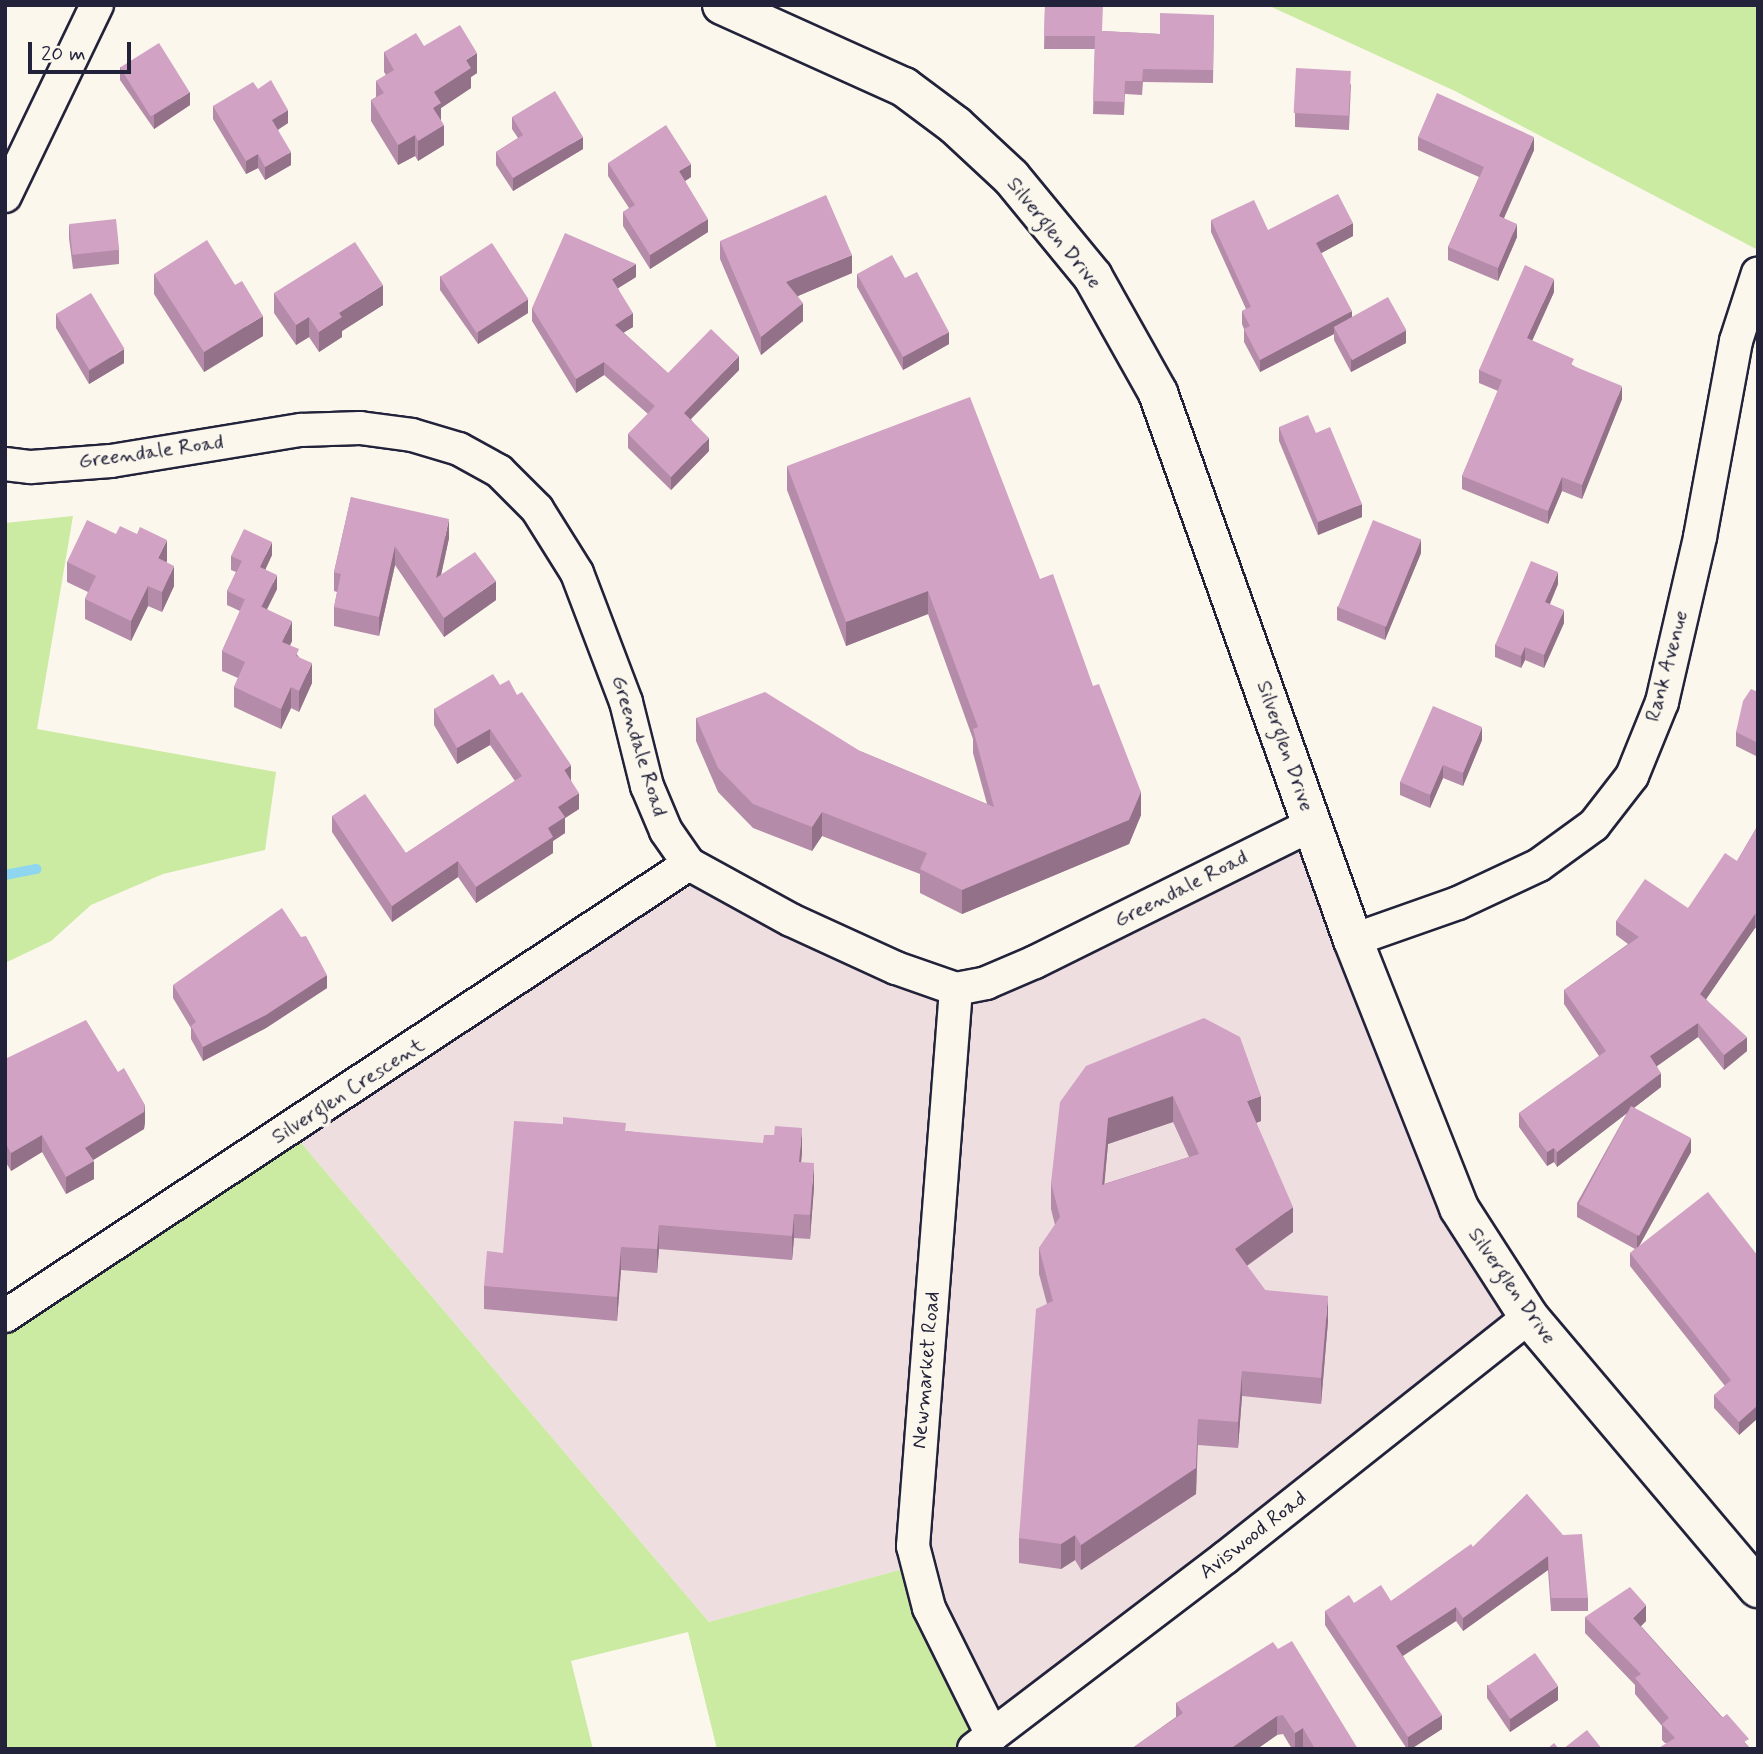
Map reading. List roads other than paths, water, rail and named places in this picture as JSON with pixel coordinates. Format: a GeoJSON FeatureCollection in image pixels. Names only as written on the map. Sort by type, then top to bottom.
{"type":"FeatureCollection","features":[{"type":"Feature","properties":{"kind":"street"},"geometry":{"type":"LineString","coordinates":[[5,196],[97,5]]}},
{"type":"Feature","properties":{"kind":"street","name":"Silverglen Drive"},"geometry":{"type":"LineString","coordinates":[[722,5],[904,87],[955,125],[1011,177],[1093,277],[1158,393],[1353,940],[1460,1208],[1529,1317],[1758,1588]]}},
{"type":"Feature","properties":{"kind":"street","name":"Rank Avenue"},"geometry":{"type":"LineString","coordinates":[[1353,940],[1458,903],[1539,865],[1594,825],[1632,776],[1662,702],[1700,537],[1736,341],[1758,273]]}},
{"type":"Feature","properties":{"kind":"street","name":"Greendale Road"},"geometry":{"type":"LineString","coordinates":[[5,464],[32,467],[111,461],[301,430],[360,428],[412,435],[459,449],[499,471],[537,509],[577,573],[626,702],[647,786],[666,831],[689,864],[791,920],[896,968],[956,989],[986,983],[1045,957],[1312,824]]}},
{"type":"Feature","properties":{"kind":"street","name":"Silverglen Crescent"},"geometry":{"type":"LineString","coordinates":[[5,1316],[689,864]]}},
{"type":"Feature","properties":{"kind":"street","name":"Newmarket Road"},"geometry":{"type":"LineString","coordinates":[[956,989],[913,1546],[929,1608],[983,1742]]}},
{"type":"Feature","properties":{"kind":"street","name":"Aviswood Road"},"geometry":{"type":"LineString","coordinates":[[983,1742],[1529,1317]]}},
{"type":"Feature","properties":{"kind":"waterway"},"geometry":{"type":"LineString","coordinates":[[5,875],[36,869]]}}]}
